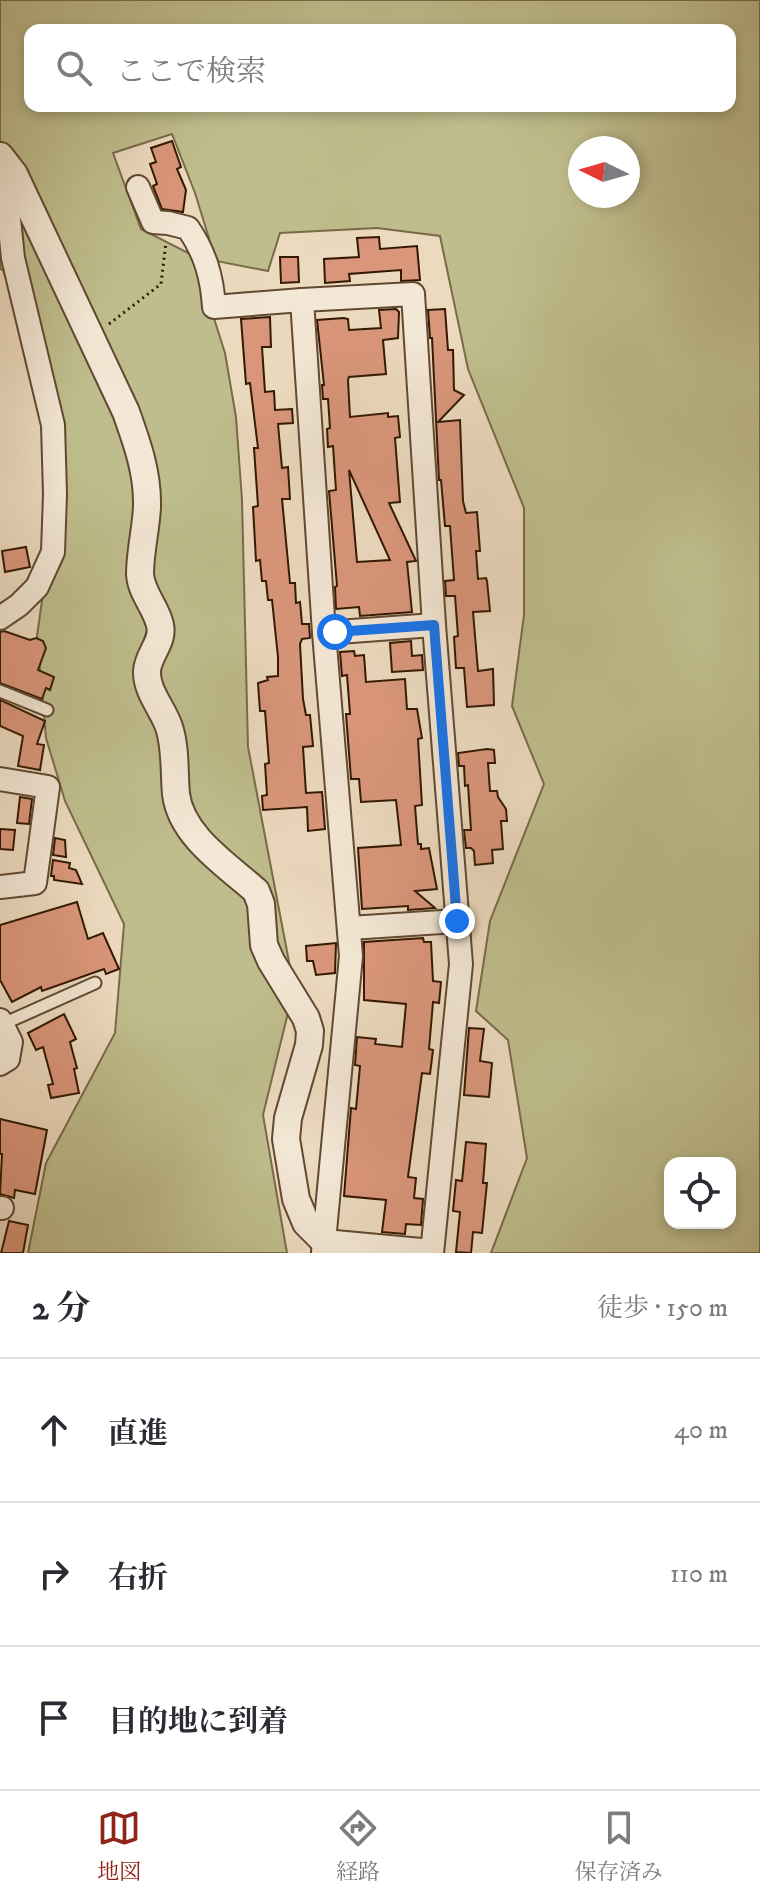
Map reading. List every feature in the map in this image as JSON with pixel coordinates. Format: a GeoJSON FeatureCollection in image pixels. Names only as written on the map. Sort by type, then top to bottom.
{"type":"FeatureCollection","features":[{"type":"Feature","properties":{"kind":"street"},"geometry":{"type":"LineString","coordinates":[[0,156],[14,174],[126,412],[145,472],[147,506],[140,575],[161,627],[160,641],[150,658],[147,671],[149,686],[169,726],[181,816],[191,831],[256,891],[261,904],[264,945],[306,1018],[310,1031],[309,1045],[288,1118],[286,1139],[296,1199],[306,1223],[323,1247]]}},
{"type":"Feature","properties":{"kind":"street"},"geometry":{"type":"LineString","coordinates":[[0,184],[8,209],[6,255],[53,425],[54,538],[53,552],[37,587],[0,618]]}},
{"type":"Feature","properties":{"kind":"street"},"geometry":{"type":"LineString","coordinates":[[138,187],[153,222],[188,228],[202,248],[212,280],[214,307],[413,294],[434,625],[461,964],[432,1252],[323,1247]]}},
{"type":"Feature","properties":{"kind":"street"},"geometry":{"type":"LineString","coordinates":[[302,300],[324,633],[351,956],[323,1247]]}},
{"type":"Feature","properties":{"kind":"street"},"geometry":{"type":"LineString","coordinates":[[324,633],[434,625]]}},
{"type":"Feature","properties":{"kind":"street"},"geometry":{"type":"LineString","coordinates":[[0,779],[48,787],[35,883],[0,887]]}},
{"type":"Feature","properties":{"kind":"street"},"geometry":{"type":"LineString","coordinates":[[350,928],[457,921]]}},
{"type":"Feature","properties":{"kind":"street"},"geometry":{"type":"LineString","coordinates":[[0,1064],[8,1059],[11,1042],[2,1022]]}},
{"type":"Feature","properties":{"kind":"lane"},"geometry":{"type":"LineString","coordinates":[[0,691],[47,710]]}},
{"type":"Feature","properties":{"kind":"lane"},"geometry":{"type":"LineString","coordinates":[[2,1022],[95,983]]}},
{"type":"Feature","properties":{"kind":"path"},"geometry":{"type":"LineString","coordinates":[[90,339],[161,284],[168,223]]}},
{"type":"Feature","properties":{"kind":"shaded area"},"geometry":{"type":"Polygon","coordinates":[[[0,0],[760,0],[760,1253],[491,1253],[527,1158],[508,1040],[476,1011],[490,921],[544,784],[512,706],[524,615],[524,508],[468,369],[440,236],[377,228],[280,233],[268,271],[216,261],[195,193],[172,134],[113,153],[141,229],[194,256],[225,353],[236,417],[242,500],[248,747],[294,988],[263,1115],[287,1253],[28,1253],[46,1163],[115,1033],[124,924],[65,801],[46,738],[37,636],[65,437],[3,270],[0,269],[0,0]]]}},
{"type":"Feature","properties":{"kind":"building"},"geometry":{"type":"Polygon","coordinates":[[[172,141],[181,167],[177,169],[186,190],[183,212],[162,209],[153,186],[157,184],[150,164],[156,162],[151,148],[172,141]]]}},
{"type":"Feature","properties":{"kind":"building"},"geometry":{"type":"Polygon","coordinates":[[[379,237],[380,249],[417,246],[420,280],[401,281],[401,270],[349,274],[350,281],[325,283],[324,259],[359,257],[357,238],[379,237]]]}},
{"type":"Feature","properties":{"kind":"building"},"geometry":{"type":"Polygon","coordinates":[[[280,257],[298,257],[299,282],[281,283],[280,257]]]}},
{"type":"Feature","properties":{"kind":"building"},"geometry":{"type":"Polygon","coordinates":[[[396,309],[399,312],[398,338],[383,340],[386,374],[349,377],[350,417],[388,413],[388,417],[398,416],[400,437],[395,438],[400,502],[389,503],[416,561],[407,562],[412,612],[360,616],[359,607],[336,609],[329,491],[336,490],[333,446],[328,447],[328,399],[323,399],[317,320],[348,319],[349,330],[381,328],[379,310],[396,309]],[[349,470],[357,562],[390,560],[349,470]]]}},
{"type":"Feature","properties":{"kind":"building"},"geometry":{"type":"Polygon","coordinates":[[[445,309],[448,350],[453,350],[454,390],[464,395],[438,422],[460,420],[463,501],[466,513],[477,512],[480,551],[476,551],[478,579],[486,578],[490,611],[473,612],[478,671],[493,669],[494,705],[467,707],[464,668],[456,668],[454,637],[458,636],[455,596],[446,596],[445,581],[454,580],[450,526],[445,526],[439,480],[428,310],[445,309]]]}},
{"type":"Feature","properties":{"kind":"building"},"geometry":{"type":"Polygon","coordinates":[[[270,317],[271,347],[262,347],[265,392],[274,391],[275,410],[292,409],[293,423],[278,424],[282,468],[288,467],[290,499],[282,499],[290,583],[295,583],[302,624],[309,624],[310,638],[302,639],[300,644],[303,699],[306,715],[310,715],[313,746],[303,747],[306,793],[322,792],[325,829],[308,831],[307,807],[263,810],[262,796],[267,795],[265,764],[269,763],[265,711],[260,711],[258,683],[268,680],[267,677],[278,676],[278,657],[272,600],[268,600],[266,581],[262,581],[260,560],[256,561],[253,507],[258,506],[254,448],[258,448],[250,383],[246,384],[241,319],[270,317]]]}},
{"type":"Feature","properties":{"kind":"building"},"geometry":{"type":"Polygon","coordinates":[[[26,547],[30,567],[5,572],[2,551],[26,547]]]}},
{"type":"Feature","properties":{"kind":"building"},"geometry":{"type":"Polygon","coordinates":[[[0,632],[43,641],[46,648],[38,670],[54,677],[50,690],[46,688],[42,699],[0,683],[0,632]]]}},
{"type":"Feature","properties":{"kind":"building"},"geometry":{"type":"Polygon","coordinates":[[[411,641],[412,656],[422,655],[423,670],[392,672],[390,643],[411,641]]]}},
{"type":"Feature","properties":{"kind":"building"},"geometry":{"type":"Polygon","coordinates":[[[354,651],[355,656],[364,655],[366,682],[405,679],[407,709],[417,709],[422,738],[418,739],[422,805],[415,806],[418,844],[421,844],[421,849],[429,848],[437,889],[415,891],[435,908],[362,909],[358,848],[401,845],[396,800],[361,802],[359,779],[351,779],[346,714],[350,714],[347,675],[342,676],[340,652],[354,651]]]}},
{"type":"Feature","properties":{"kind":"building"},"geometry":{"type":"Polygon","coordinates":[[[0,700],[45,721],[37,744],[44,745],[40,770],[18,766],[23,736],[0,726],[0,700]]]}},
{"type":"Feature","properties":{"kind":"building"},"geometry":{"type":"Polygon","coordinates":[[[494,750],[495,763],[488,763],[490,791],[497,791],[506,809],[507,821],[501,821],[503,849],[492,850],[493,863],[475,865],[474,851],[466,848],[464,830],[471,830],[468,785],[465,786],[464,766],[459,766],[458,753],[494,750]]]}},
{"type":"Feature","properties":{"kind":"building"},"geometry":{"type":"Polygon","coordinates":[[[20,797],[32,799],[29,824],[17,823],[20,797]]]}},
{"type":"Feature","properties":{"kind":"building"},"geometry":{"type":"Polygon","coordinates":[[[0,829],[15,830],[13,850],[0,849],[0,829]]]}},
{"type":"Feature","properties":{"kind":"building"},"geometry":{"type":"Polygon","coordinates":[[[55,838],[65,840],[66,857],[53,855],[55,838]]]}},
{"type":"Feature","properties":{"kind":"building"},"geometry":{"type":"Polygon","coordinates":[[[53,860],[70,863],[69,868],[76,870],[82,884],[54,880],[51,876],[53,860]]]}},
{"type":"Feature","properties":{"kind":"building"},"geometry":{"type":"Polygon","coordinates":[[[77,902],[88,939],[103,933],[119,969],[106,974],[104,969],[42,991],[41,987],[12,1002],[0,980],[0,925],[77,902]]]}},
{"type":"Feature","properties":{"kind":"building"},"geometry":{"type":"Polygon","coordinates":[[[423,938],[424,942],[431,942],[433,981],[441,982],[439,1003],[433,1002],[430,1074],[422,1073],[408,1177],[416,1178],[414,1198],[423,1199],[421,1225],[406,1224],[405,1234],[382,1232],[386,1200],[344,1196],[351,1108],[356,1109],[360,1066],[355,1065],[357,1037],[376,1039],[375,1044],[402,1047],[406,1004],[364,1000],[364,942],[423,938]]]}},
{"type":"Feature","properties":{"kind":"building"},"geometry":{"type":"Polygon","coordinates":[[[336,943],[335,973],[316,975],[313,961],[307,961],[306,946],[336,943]]]}},
{"type":"Feature","properties":{"kind":"building"},"geometry":{"type":"Polygon","coordinates":[[[64,1014],[76,1039],[70,1042],[79,1093],[51,1098],[48,1085],[53,1084],[43,1047],[36,1050],[28,1033],[64,1014]]]}},
{"type":"Feature","properties":{"kind":"building"},"geometry":{"type":"Polygon","coordinates":[[[469,1028],[484,1029],[480,1061],[492,1063],[489,1097],[464,1095],[469,1028]]]}},
{"type":"Feature","properties":{"kind":"building"},"geometry":{"type":"Polygon","coordinates":[[[0,1119],[47,1130],[35,1194],[15,1190],[14,1198],[0,1194],[0,1119]]]}},
{"type":"Feature","properties":{"kind":"building"},"geometry":{"type":"Polygon","coordinates":[[[466,1142],[486,1144],[483,1183],[487,1183],[482,1233],[473,1232],[471,1253],[456,1252],[460,1212],[453,1211],[456,1180],[462,1181],[466,1142]]]}},
{"type":"Feature","properties":{"kind":"building"},"geometry":{"type":"Polygon","coordinates":[[[9,1221],[28,1225],[23,1253],[1,1253],[9,1221]]]}},
{"type":"Feature","properties":{"kind":"route"},"geometry":{"type":"LineString","coordinates":[[335,632],[434,625],[457,921]]}}]}
